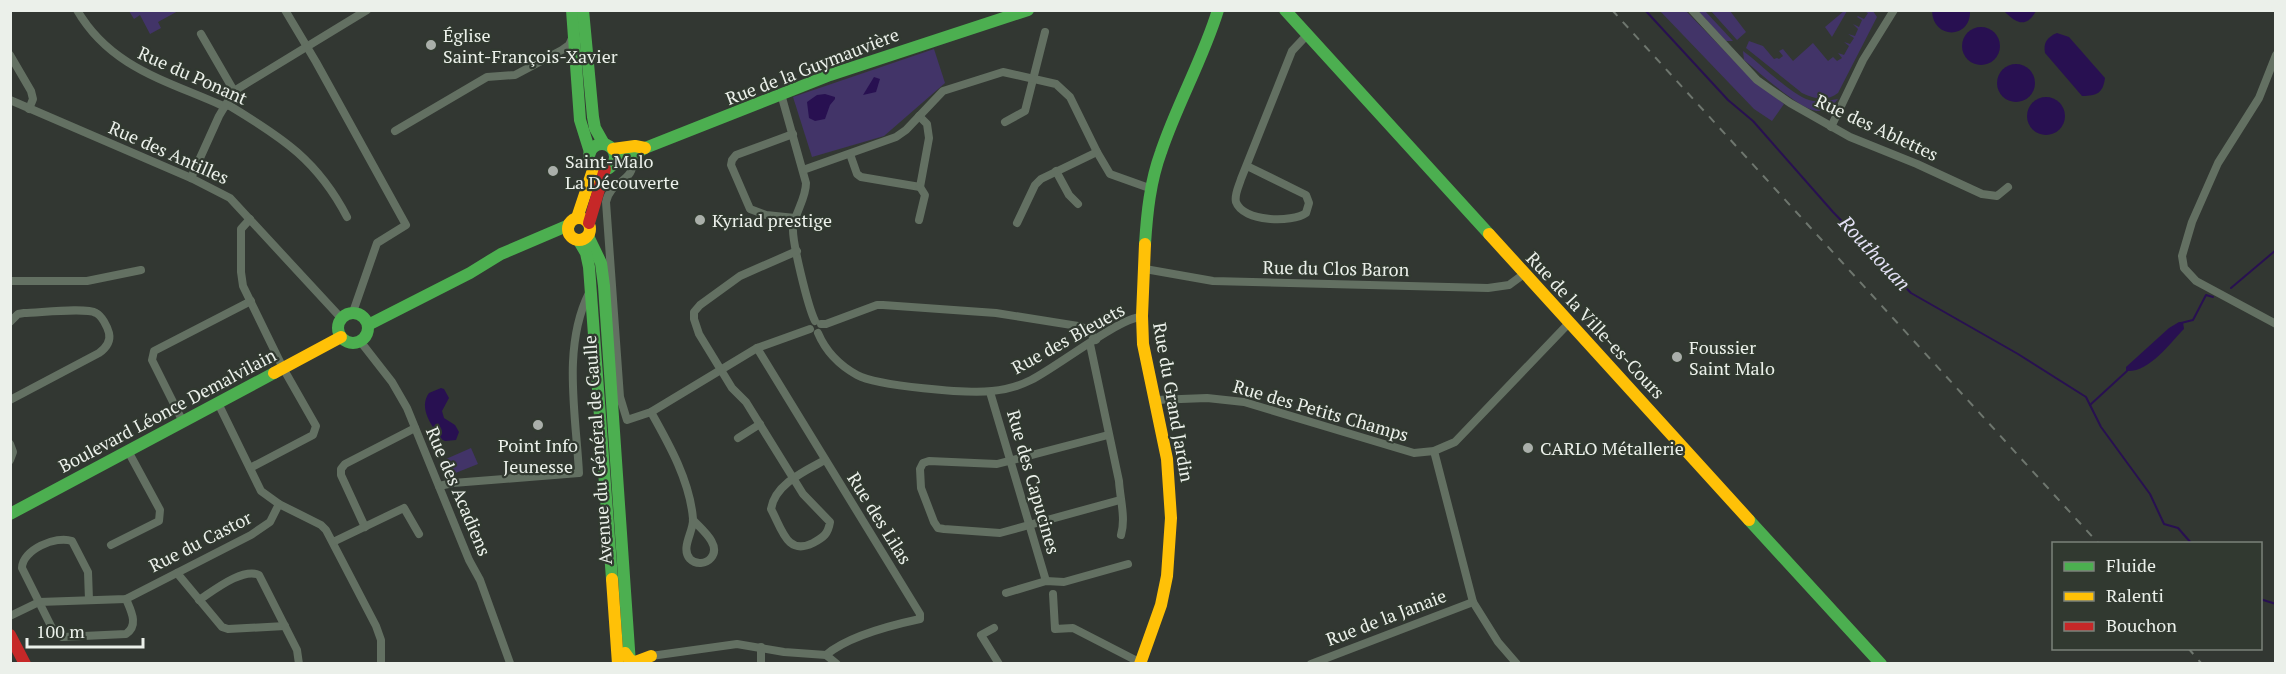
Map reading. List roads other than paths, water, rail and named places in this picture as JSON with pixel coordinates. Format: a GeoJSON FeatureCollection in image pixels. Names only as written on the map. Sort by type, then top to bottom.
{"type":"FeatureCollection","features":[{"type":"Feature","properties":{"kind":"street","name":"Rue du Ponant"},"geometry":{"type":"LineString","coordinates":[[77,10],[92,34],[120,59],[147,74],[230,106],[298,151],[315,168],[347,217]]}},
{"type":"Feature","properties":{"kind":"street"},"geometry":{"type":"LineString","coordinates":[[285,10],[406,225],[377,243],[353,312],[341,318],[337,328],[341,337],[352,343],[360,341],[366,334],[368,326],[363,316],[353,312]]}},
{"type":"Feature","properties":{"kind":"street"},"geometry":{"type":"LineString","coordinates":[[191,178],[224,105],[234,91],[367,10]]}},
{"type":"Feature","properties":{"kind":"street"},"geometry":{"type":"LineString","coordinates":[[572,10],[580,120],[590,152],[590,161],[633,156],[645,148]]}},
{"type":"Feature","properties":{"kind":"street"},"geometry":{"type":"LineString","coordinates":[[576,231],[584,219],[589,223],[606,158],[593,117],[583,10]]}},
{"type":"Feature","properties":{"kind":"street","name":"Rue de la Guymauvière"},"geometry":{"type":"LineString","coordinates":[[645,148],[839,71],[1028,10]]}},
{"type":"Feature","properties":{"kind":"street","name":"Rue du Grand Jardin"},"geometry":{"type":"LineString","coordinates":[[1141,663],[1167,582],[1173,521],[1168,462],[1146,360],[1142,317],[1152,189],[1159,156],[1203,55],[1218,10]]}},
{"type":"Feature","properties":{"kind":"street","name":"Rue de la Ville-es-Cours"},"geometry":{"type":"LineString","coordinates":[[1285,10],[1881,663]]}},
{"type":"Feature","properties":{"kind":"street","name":"Rue des Ablettes"},"geometry":{"type":"LineString","coordinates":[[1692,10],[1757,80],[1831,127],[1982,194],[1997,196],[2008,186]]}},
{"type":"Feature","properties":{"kind":"street"},"geometry":{"type":"LineString","coordinates":[[1831,127],[1863,60],[1894,10]]}},
{"type":"Feature","properties":{"kind":"street"},"geometry":{"type":"LineString","coordinates":[[1005,122],[1025,111],[1045,32]]}},
{"type":"Feature","properties":{"kind":"street"},"geometry":{"type":"LineString","coordinates":[[395,131],[487,77],[515,75],[565,48],[574,33]]}},
{"type":"Feature","properties":{"kind":"street"},"geometry":{"type":"LineString","coordinates":[[201,34],[234,91]]}},
{"type":"Feature","properties":{"kind":"street"},"geometry":{"type":"LineString","coordinates":[[1246,166],[1306,195],[1309,202],[1306,213],[1291,218],[1252,217],[1241,211],[1236,202],[1236,194],[1246,166],[1292,51],[1307,35]]}},
{"type":"Feature","properties":{"kind":"street"},"geometry":{"type":"LineString","coordinates":[[565,48],[576,59]]}},
{"type":"Feature","properties":{"kind":"street"},"geometry":{"type":"LineString","coordinates":[[10,55],[31,91],[33,99],[29,109]]}},
{"type":"Feature","properties":{"kind":"street"},"geometry":{"type":"LineString","coordinates":[[2276,55],[2259,98],[2218,163],[2192,222],[2182,256],[2184,267],[2196,281],[2276,324]]}},
{"type":"Feature","properties":{"kind":"street"},"geometry":{"type":"LineString","coordinates":[[803,170],[896,137],[936,96],[951,88],[1003,72],[1056,84],[1064,90],[1070,97],[1110,174],[1152,189]]}},
{"type":"Feature","properties":{"kind":"street"},"geometry":{"type":"LineString","coordinates":[[781,94],[793,134],[803,170],[806,190],[795,218],[766,215],[750,209],[731,165],[732,160],[736,155],[793,134]]}},
{"type":"Feature","properties":{"kind":"street","name":"Rue des Antilles"},"geometry":{"type":"LineString","coordinates":[[10,100],[191,178],[230,198],[341,318]]}},
{"type":"Feature","properties":{"kind":"street"},"geometry":{"type":"LineString","coordinates":[[919,116],[927,124],[929,138],[920,187],[925,195],[919,220]]}},
{"type":"Feature","properties":{"kind":"street"},"geometry":{"type":"LineString","coordinates":[[576,231],[606,158],[636,146],[645,148]]}},
{"type":"Feature","properties":{"kind":"street"},"geometry":{"type":"LineString","coordinates":[[1017,223],[1035,185],[1041,179],[1097,152]]}},
{"type":"Feature","properties":{"kind":"street"},"geometry":{"type":"LineString","coordinates":[[850,154],[857,174],[861,177],[920,187]]}},
{"type":"Feature","properties":{"kind":"street"},"geometry":{"type":"LineString","coordinates":[[633,156],[634,166],[630,176],[611,189],[606,202],[620,397],[627,420],[651,412],[758,348],[870,307],[883,305],[996,313],[1078,326],[1088,329],[1093,342],[1108,435],[1119,481],[1125,524],[1121,535]]}},
{"type":"Feature","properties":{"kind":"street"},"geometry":{"type":"LineString","coordinates":[[1056,171],[1069,195],[1078,204]]}},
{"type":"Feature","properties":{"kind":"street","name":"Rue des Bleuets"},"geometry":{"type":"LineString","coordinates":[[795,218],[793,234],[797,251],[816,327],[828,352],[846,369],[875,382],[990,392],[1012,387],[1031,380],[1132,318],[1142,317]]}},
{"type":"Feature","properties":{"kind":"street"},"geometry":{"type":"LineString","coordinates":[[250,219],[242,229],[240,272],[243,286],[283,368],[316,426],[313,435],[250,468]]}},
{"type":"Feature","properties":{"kind":"street"},"geometry":{"type":"LineString","coordinates":[[368,326],[470,273],[478,272],[497,263],[500,256],[546,231],[576,231]]}},
{"type":"Feature","properties":{"kind":"street","name":"Avenue du Général de Gaulle"},"geometry":{"type":"LineString","coordinates":[[576,231],[586,253],[589,267],[617,641],[627,659]]}},
{"type":"Feature","properties":{"kind":"street","name":"Avenue du Général de Gaulle"},"geometry":{"type":"LineString","coordinates":[[576,231],[601,262],[604,286],[627,659]]}},
{"type":"Feature","properties":{"kind":"street"},"geometry":{"type":"LineString","coordinates":[[797,251],[740,276],[700,305],[694,312],[696,327],[732,388],[746,402],[793,478],[804,494],[830,522],[825,537],[803,548],[796,548],[789,542],[771,509],[772,503],[793,478],[825,460]]}},
{"type":"Feature","properties":{"kind":"street","name":"Rue du Clos Baron"},"geometry":{"type":"LineString","coordinates":[[1145,268],[1213,281],[1488,288],[1509,285],[1524,274]]}},
{"type":"Feature","properties":{"kind":"street"},"geometry":{"type":"LineString","coordinates":[[10,281],[87,281],[141,270]]}},
{"type":"Feature","properties":{"kind":"street"},"geometry":{"type":"LineString","coordinates":[[440,486],[579,473],[573,371],[575,340],[579,316],[591,290]]}},
{"type":"Feature","properties":{"kind":"street"},"geometry":{"type":"LineString","coordinates":[[183,422],[152,360],[152,354],[251,301]]}},
{"type":"Feature","properties":{"kind":"street"},"geometry":{"type":"LineString","coordinates":[[10,322],[18,314],[24,313],[90,310],[101,317],[109,334],[109,341],[99,353],[10,400]]}},
{"type":"Feature","properties":{"kind":"street"},"geometry":{"type":"LineString","coordinates":[[1517,663],[1498,642],[1473,602],[1434,451],[1455,442],[1569,323]]}},
{"type":"Feature","properties":{"kind":"street","name":"Boulevard Léonce Demalvilain"},"geometry":{"type":"LineString","coordinates":[[10,514],[341,337]]}},
{"type":"Feature","properties":{"kind":"street","name":"Rue des Acadiens"},"geometry":{"type":"LineString","coordinates":[[360,341],[396,388],[415,428],[469,560],[480,580],[510,663]]}},
{"type":"Feature","properties":{"kind":"street","name":"Rue des Lilas"},"geometry":{"type":"LineString","coordinates":[[758,348],[920,614],[920,619],[886,626],[826,655]]}},
{"type":"Feature","properties":{"kind":"street","name":"Rue des Capucines"},"geometry":{"type":"LineString","coordinates":[[990,392],[1046,582]]}},
{"type":"Feature","properties":{"kind":"street","name":"Rue des Petits Champs"},"geometry":{"type":"LineString","coordinates":[[1155,400],[1207,398],[1244,402],[1414,453],[1434,451]]}},
{"type":"Feature","properties":{"kind":"street","name":"Rue du Castor"},"geometry":{"type":"LineString","coordinates":[[10,616],[39,602],[126,598],[265,526],[274,517],[279,504],[261,491],[218,403]]}},
{"type":"Feature","properties":{"kind":"street"},"geometry":{"type":"LineString","coordinates":[[651,412],[682,475],[693,520],[688,539],[688,554],[690,559],[704,563],[711,559],[714,545],[693,520]]}},
{"type":"Feature","properties":{"kind":"street"},"geometry":{"type":"LineString","coordinates":[[738,438],[760,424]]}},
{"type":"Feature","properties":{"kind":"street"},"geometry":{"type":"LineString","coordinates":[[365,527],[341,475],[341,470],[345,464],[415,428]]}},
{"type":"Feature","properties":{"kind":"street"},"geometry":{"type":"LineString","coordinates":[[1108,435],[1011,462],[997,464],[929,461],[923,464],[920,470],[921,488],[938,528],[1000,533],[1120,500]]}},
{"type":"Feature","properties":{"kind":"street"},"geometry":{"type":"LineString","coordinates":[[10,444],[13,452],[10,460]]}},
{"type":"Feature","properties":{"kind":"street"},"geometry":{"type":"LineString","coordinates":[[111,545],[161,518],[160,510],[128,451]]}},
{"type":"Feature","properties":{"kind":"street"},"geometry":{"type":"LineString","coordinates":[[279,504],[321,525],[333,542],[379,633],[382,646],[381,663]]}},
{"type":"Feature","properties":{"kind":"street"},"geometry":{"type":"LineString","coordinates":[[333,542],[404,508],[419,534]]}},
{"type":"Feature","properties":{"kind":"street"},"geometry":{"type":"LineString","coordinates":[[89,600],[86,566],[72,541],[63,538],[28,553],[22,562],[22,568],[52,628],[62,637],[121,636],[131,631],[133,618],[126,598]]}},
{"type":"Feature","properties":{"kind":"street"},"geometry":{"type":"LineString","coordinates":[[1006,593],[1046,582],[1064,582],[1128,564]]}},
{"type":"Feature","properties":{"kind":"street"},"geometry":{"type":"LineString","coordinates":[[177,573],[216,623],[228,629],[285,626]]}},
{"type":"Feature","properties":{"kind":"street"},"geometry":{"type":"LineString","coordinates":[[200,600],[248,573],[259,575],[297,650],[299,663]]}},
{"type":"Feature","properties":{"kind":"street"},"geometry":{"type":"LineString","coordinates":[[1053,594],[1055,629],[1073,628],[1141,663]]}},
{"type":"Feature","properties":{"kind":"street","name":"Rue de la Janaie"},"geometry":{"type":"LineString","coordinates":[[1311,663],[1473,602]]}},
{"type":"Feature","properties":{"kind":"street"},"geometry":{"type":"LineString","coordinates":[[994,628],[981,635],[999,663]]}},
{"type":"Feature","properties":{"kind":"street"},"geometry":{"type":"LineString","coordinates":[[10,635],[25,663]]}},
{"type":"Feature","properties":{"kind":"street"},"geometry":{"type":"LineString","coordinates":[[627,659],[641,662],[651,656],[737,644],[784,652],[826,655],[837,663]]}},
{"type":"Feature","properties":{"kind":"street"},"geometry":{"type":"LineString","coordinates":[[761,647],[761,663]]}},
{"type":"Feature","properties":{"kind":"street"},"geometry":{"type":"LineString","coordinates":[[510,663],[519,663]]}},
{"type":"Feature","properties":{"kind":"waterway","name":"Routhouan"},"geometry":{"type":"LineString","coordinates":[[1645,10],[1728,100],[1753,121],[1833,212],[1911,293],[2018,354],[2086,397],[2101,427],[2150,494],[2164,524],[2178,528],[2190,542]]}},
{"type":"Feature","properties":{"kind":"waterway"},"geometry":{"type":"LineString","coordinates":[[2231,288],[2276,250]]}},
{"type":"Feature","properties":{"kind":"waterway"},"geometry":{"type":"LineString","coordinates":[[2181,323],[2193,320],[2206,295],[2213,297]]}},
{"type":"Feature","properties":{"kind":"waterway"},"geometry":{"type":"LineString","coordinates":[[2090,405],[2127,371]]}},
{"type":"Feature","properties":{"kind":"waterway","name":"Routhouan"},"geometry":{"type":"LineString","coordinates":[[2262,600],[2276,604]]}},
{"type":"Feature","properties":{"kind":"railway"},"geometry":{"type":"LineString","coordinates":[[1612,10],[2097,542]]}},
{"type":"Feature","properties":{"kind":"railway"},"geometry":{"type":"LineString","coordinates":[[2190,650],[2202,664]]}},
{"type":"Feature","properties":{"kind":"place","name":"Église Saint-François-Xavier"},"geometry":{"type":"Point","coordinates":[431,45]}},
{"type":"Feature","properties":{"kind":"place","name":"Saint-Malo La Découverte"},"geometry":{"type":"Point","coordinates":[553,171]}},
{"type":"Feature","properties":{"kind":"place","name":"Kyriad prestige"},"geometry":{"type":"Point","coordinates":[700,220]}},
{"type":"Feature","properties":{"kind":"place","name":"Foussier Saint Malo"},"geometry":{"type":"Point","coordinates":[1677,357]}},
{"type":"Feature","properties":{"kind":"place","name":"Point Info Jeunesse"},"geometry":{"type":"Point","coordinates":[538,425]}},
{"type":"Feature","properties":{"kind":"place","name":"CARLO Métallerie"},"geometry":{"type":"Point","coordinates":[1528,448]}}]}
